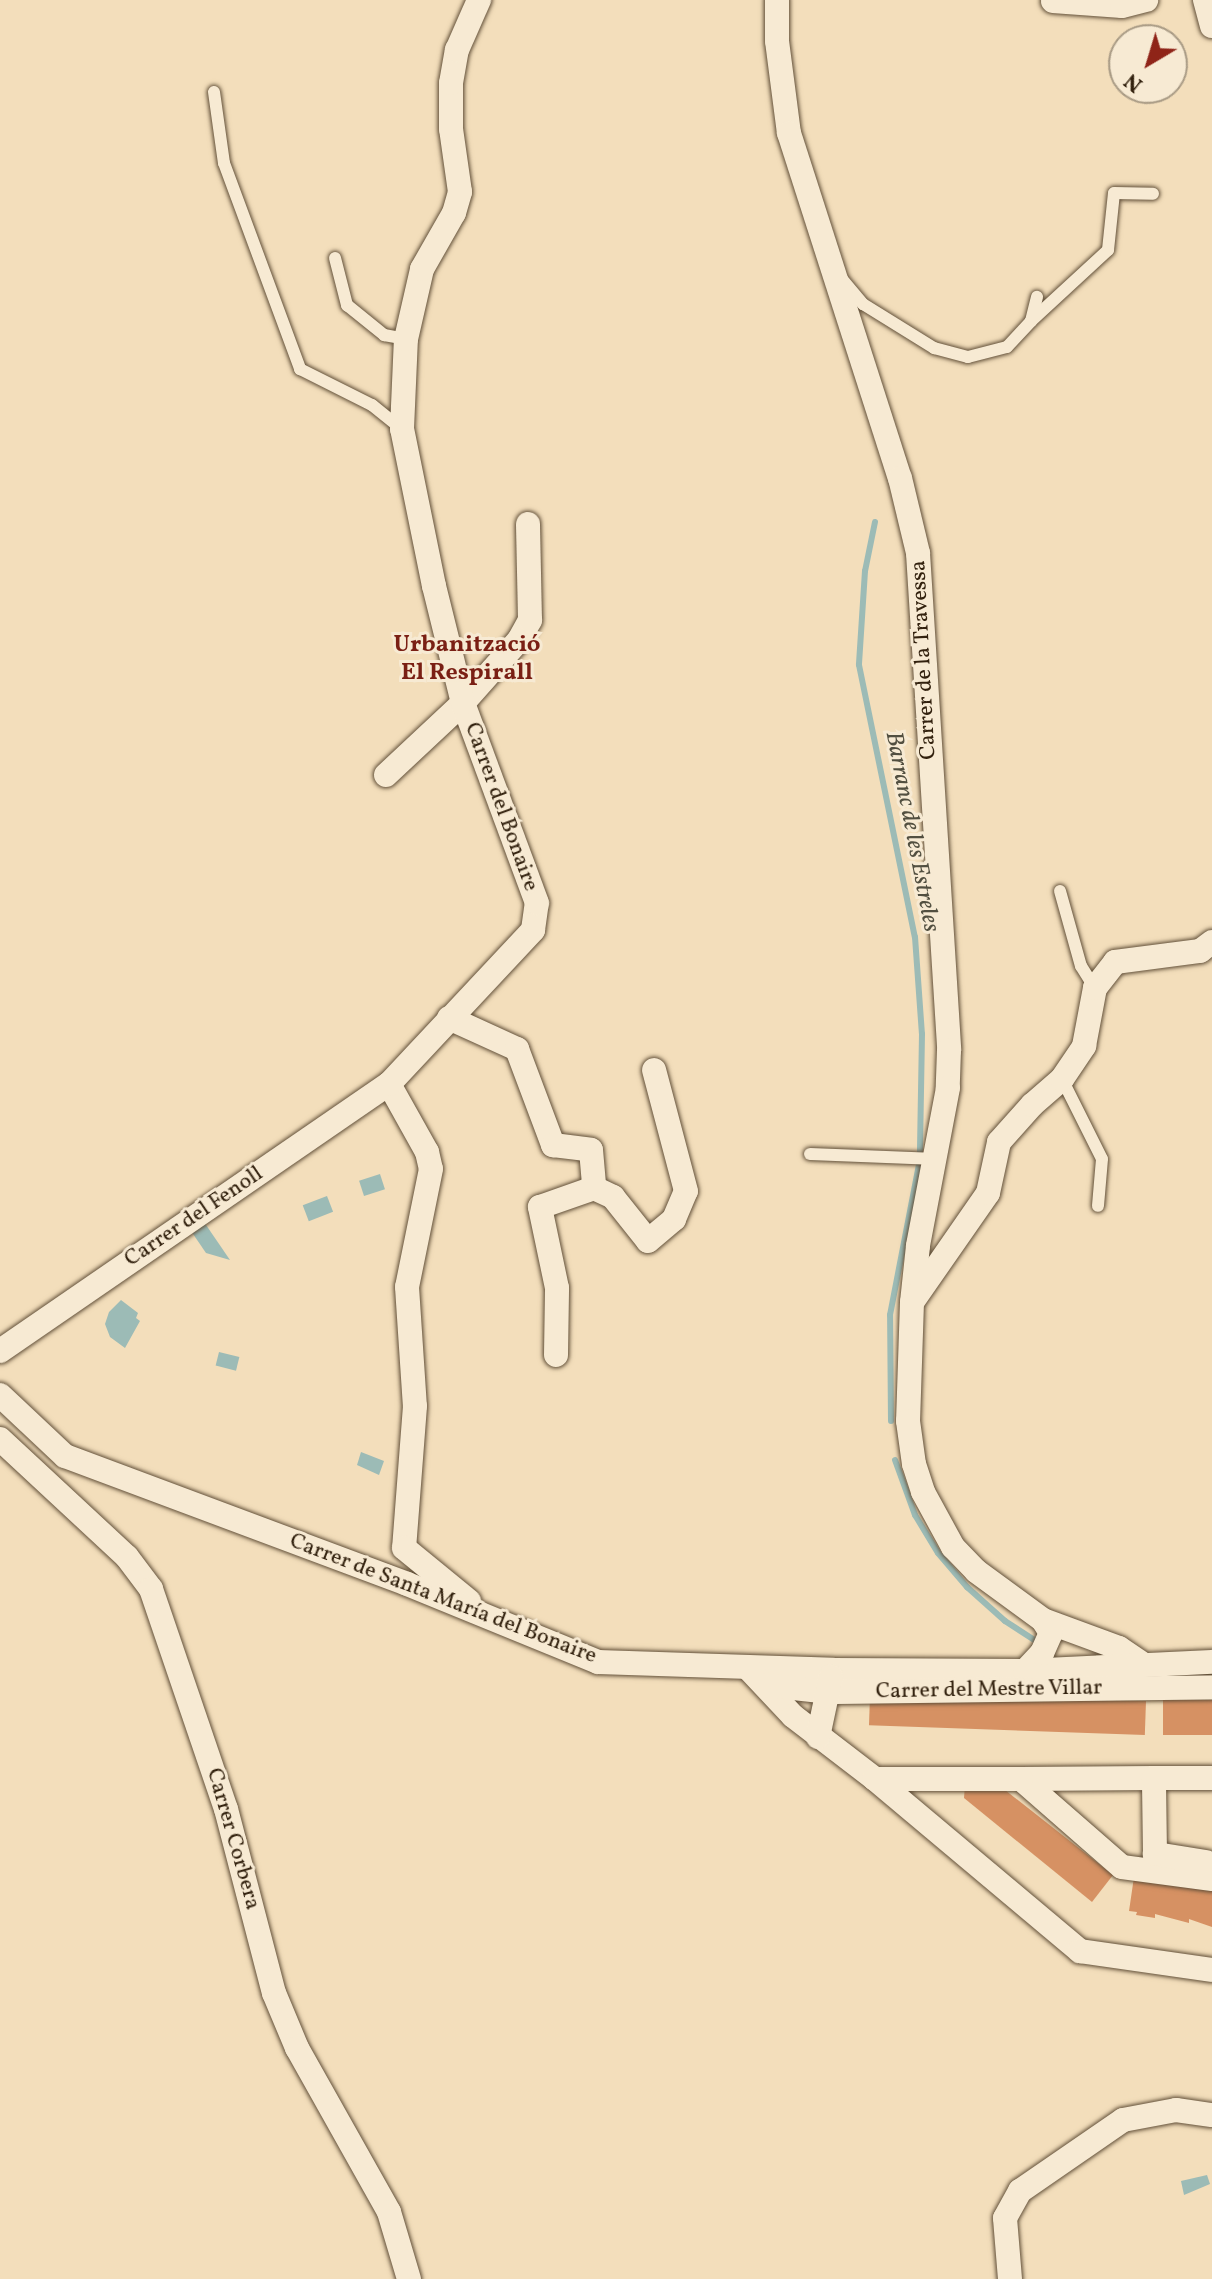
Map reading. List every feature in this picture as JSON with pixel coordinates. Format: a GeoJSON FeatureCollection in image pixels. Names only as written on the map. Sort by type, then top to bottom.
{"type":"FeatureCollection","features":[{"type":"Feature","properties":{"kind":"street","name":"Carrer del Bonaire"},"geometry":{"type":"LineString","coordinates":[[389,1084],[533,930],[537,903],[463,703],[410,480],[402,429],[406,339],[422,269],[454,213],[460,192],[451,129],[451,83],[457,50],[479,0]]}},
{"type":"Feature","properties":{"kind":"street","name":"Carrer de la Travessa"},"geometry":{"type":"LineString","coordinates":[[777,0],[777,41],[789,133],[900,478],[918,553],[930,785],[949,1008],[948,1088],[937,1159],[918,1246],[912,1302],[908,1421],[923,1492],[953,1547],[988,1581],[1047,1627],[1079,1668]]}},
{"type":"Feature","properties":{"kind":"street"},"geometry":{"type":"LineString","coordinates":[[1053,1],[1122,6],[1146,0]]}},
{"type":"Feature","properties":{"kind":"street"},"geometry":{"type":"LineString","coordinates":[[1205,0],[1212,26]]}},
{"type":"Feature","properties":{"kind":"street"},"geometry":{"type":"LineString","coordinates":[[386,775],[463,703],[519,640],[530,620],[528,524]]}},
{"type":"Feature","properties":{"kind":"street"},"geometry":{"type":"LineString","coordinates":[[912,1302],[988,1193],[999,1142],[1032,1105],[1062,1079],[1084,1046],[1095,988],[1115,962],[1200,951],[1212,942]]}},
{"type":"Feature","properties":{"kind":"street"},"geometry":{"type":"LineString","coordinates":[[449,1018],[517,1049],[553,1145],[591,1150],[594,1188]]}},
{"type":"Feature","properties":{"kind":"street"},"geometry":{"type":"LineString","coordinates":[[556,1355],[557,1288],[540,1207],[594,1188],[613,1197],[648,1241],[674,1219],[686,1191],[654,1070]]}},
{"type":"Feature","properties":{"kind":"street"},"geometry":{"type":"LineString","coordinates":[[389,1084],[427,1152],[431,1169],[407,1287],[415,1406],[404,1548],[495,1621]]}},
{"type":"Feature","properties":{"kind":"street","name":"Carrer del Fenoll"},"geometry":{"type":"LineString","coordinates":[[0,1351],[389,1084]]}},
{"type":"Feature","properties":{"kind":"street","name":"Carrer de Santa María del Bonaire"},"geometry":{"type":"LineString","coordinates":[[0,1395],[65,1456],[395,1580],[598,1662],[747,1667],[830,1681],[1212,1662]]}},
{"type":"Feature","properties":{"kind":"street","name":"Carrer Corbera"},"geometry":{"type":"LineString","coordinates":[[0,1439],[127,1557],[144,1577],[159,1604],[226,1809],[274,1993],[297,2048],[389,2212],[409,2279]]}},
{"type":"Feature","properties":{"kind":"street","name":"Carrer de la Travessa"},"geometry":{"type":"LineString","coordinates":[[1047,1627],[1119,1648],[1143,1664]]}},
{"type":"Feature","properties":{"kind":"street"},"geometry":{"type":"LineString","coordinates":[[1025,1671],[1042,1653],[1047,1627]]}},
{"type":"Feature","properties":{"kind":"street"},"geometry":{"type":"LineString","coordinates":[[1079,1635],[1079,1668]]}},
{"type":"Feature","properties":{"kind":"street"},"geometry":{"type":"LineString","coordinates":[[747,1667],[818,1737],[875,1779],[1080,1951],[1212,1970]]}},
{"type":"Feature","properties":{"kind":"street"},"geometry":{"type":"LineString","coordinates":[[818,1737],[830,1681]]}},
{"type":"Feature","properties":{"kind":"street","name":"Carrer del Mestre Villar"},"geometry":{"type":"LineString","coordinates":[[766,1685],[830,1681],[1212,1687]]}},
{"type":"Feature","properties":{"kind":"street"},"geometry":{"type":"LineString","coordinates":[[1154,1778],[1155,1854],[1212,1863]]}},
{"type":"Feature","properties":{"kind":"street"},"geometry":{"type":"LineString","coordinates":[[875,1779],[1212,1778]]}},
{"type":"Feature","properties":{"kind":"street"},"geometry":{"type":"LineString","coordinates":[[1021,1779],[1122,1867],[1212,1879]]}},
{"type":"Feature","properties":{"kind":"street"},"geometry":{"type":"LineString","coordinates":[[1010,2279],[1005,2218],[1020,2191],[1123,2120],[1176,2110],[1212,2115]]}},
{"type":"Feature","properties":{"kind":"lane"},"geometry":{"type":"LineString","coordinates":[[214,92],[224,163],[300,369],[372,405],[402,429]]}},
{"type":"Feature","properties":{"kind":"lane"},"geometry":{"type":"LineString","coordinates":[[832,267],[863,304],[934,348],[968,357],[1007,347],[1108,250],[1114,193],[1153,194]]}},
{"type":"Feature","properties":{"kind":"lane"},"geometry":{"type":"LineString","coordinates":[[335,258],[347,305],[384,335],[406,339]]}},
{"type":"Feature","properties":{"kind":"lane"},"geometry":{"type":"LineString","coordinates":[[1031,321],[1037,297]]}},
{"type":"Feature","properties":{"kind":"lane"},"geometry":{"type":"LineString","coordinates":[[1060,891],[1081,966],[1095,988]]}},
{"type":"Feature","properties":{"kind":"lane"},"geometry":{"type":"LineString","coordinates":[[1062,1079],[1102,1159],[1098,1206]]}},
{"type":"Feature","properties":{"kind":"lane"},"geometry":{"type":"LineString","coordinates":[[810,1154],[937,1159]]}},
{"type":"Feature","properties":{"kind":"water"},"geometry":{"type":"Polygon","coordinates":[[[380,1174],[385,1189],[364,1196],[359,1181],[380,1174]]]}},
{"type":"Feature","properties":{"kind":"water"},"geometry":{"type":"Polygon","coordinates":[[[327,1196],[333,1212],[309,1221],[303,1205],[327,1196]]]}},
{"type":"Feature","properties":{"kind":"water"},"geometry":{"type":"Polygon","coordinates":[[[204,1222],[230,1260],[206,1253],[191,1231],[204,1222]]]}},
{"type":"Feature","properties":{"kind":"water"},"geometry":{"type":"Polygon","coordinates":[[[121,1300],[138,1313],[136,1318],[140,1321],[125,1348],[110,1337],[105,1324],[109,1312],[121,1300]]]}},
{"type":"Feature","properties":{"kind":"water"},"geometry":{"type":"Polygon","coordinates":[[[219,1352],[239,1357],[236,1371],[216,1366],[219,1352]]]}},
{"type":"Feature","properties":{"kind":"water"},"geometry":{"type":"Polygon","coordinates":[[[361,1452],[384,1461],[379,1475],[357,1465],[361,1452]]]}},
{"type":"Feature","properties":{"kind":"water"},"geometry":{"type":"Polygon","coordinates":[[[1207,2175],[1210,2184],[1184,2195],[1181,2181],[1207,2175]]]}},
{"type":"Feature","properties":{"kind":"building"},"geometry":{"type":"Polygon","coordinates":[[[870,1691],[1146,1701],[1145,1735],[869,1725],[870,1691]]]}},
{"type":"Feature","properties":{"kind":"building"},"geometry":{"type":"Polygon","coordinates":[[[1163,1700],[1212,1700],[1212,1735],[1163,1735],[1163,1700]]]}},
{"type":"Feature","properties":{"kind":"building"},"geometry":{"type":"Polygon","coordinates":[[[965,1785],[1000,1786],[1113,1875],[1092,1902],[964,1798],[965,1785]]]}},
{"type":"Feature","properties":{"kind":"building"},"geometry":{"type":"Polygon","coordinates":[[[1134,1877],[1212,1888],[1212,1927],[1189,1919],[1189,1923],[1155,1914],[1155,1918],[1136,1915],[1137,1912],[1129,1911],[1134,1877]]]}},
{"type":"Feature","properties":{"kind":"waterway","name":"Barranc de les Estreles"},"geometry":{"type":"LineString","coordinates":[[875,522],[865,571],[859,665],[915,937],[922,1034],[920,1151]]}},
{"type":"Feature","properties":{"kind":"waterway","name":"Barranc de les Estreles"},"geometry":{"type":"LineString","coordinates":[[891,1421],[890,1315],[919,1165]]}},
{"type":"Feature","properties":{"kind":"waterway","name":"Barranc de les Estreles"},"geometry":{"type":"LineString","coordinates":[[895,1460],[915,1515],[938,1553],[967,1587],[1005,1621],[1039,1643]]}},
{"type":"Feature","properties":{"kind":"district","name":"Urbanització El Respirall"},"geometry":{"type":"Point","coordinates":[467,660]}}]}
